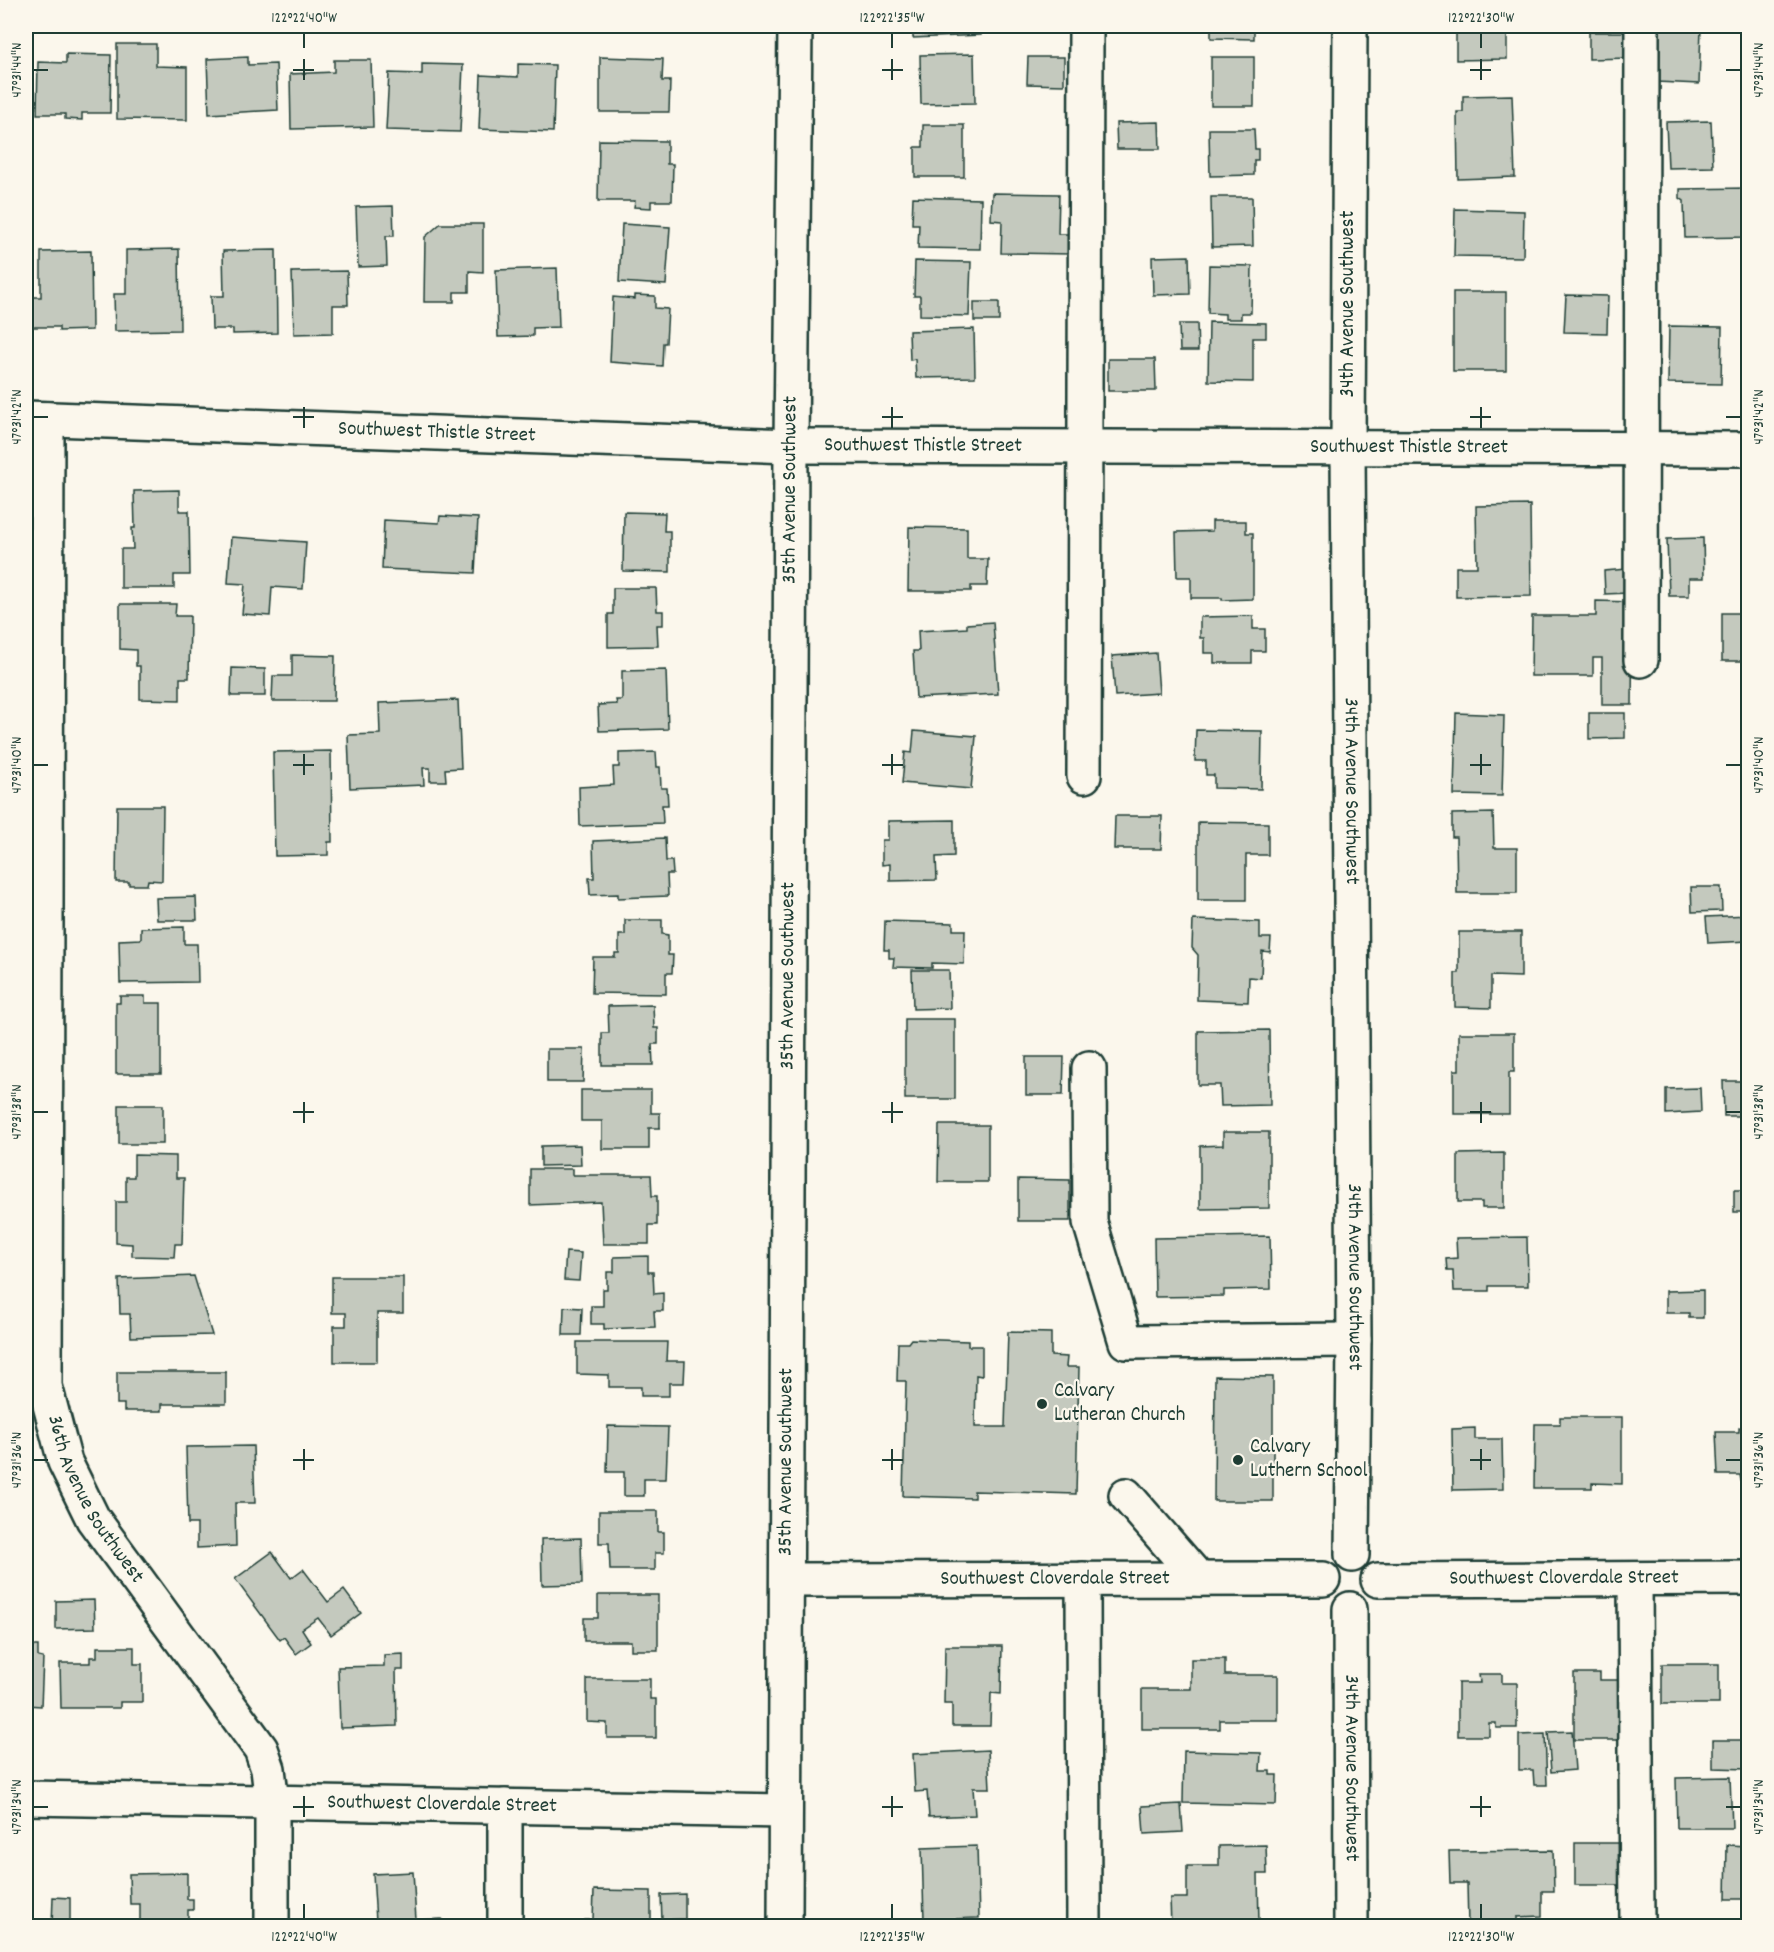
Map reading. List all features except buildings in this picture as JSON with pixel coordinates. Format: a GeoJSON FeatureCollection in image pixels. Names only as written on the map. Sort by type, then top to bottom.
{"type":"FeatureCollection","features":[{"type":"Feature","properties":{"kind":"street","name":"35th Avenue Southwest"},"geometry":{"type":"LineString","coordinates":[[784,1926],[790,446],[795,26]]}},
{"type":"Feature","properties":{"kind":"street"},"geometry":{"type":"LineString","coordinates":[[1084,776],[1086,26]]}},
{"type":"Feature","properties":{"kind":"street","name":"34th Avenue Southwest"},"geometry":{"type":"LineString","coordinates":[[1350,26],[1348,448],[1354,1340],[1352,1555]]}},
{"type":"Feature","properties":{"kind":"street"},"geometry":{"type":"LineString","coordinates":[[1641,660],[1642,26]]}},
{"type":"Feature","properties":{"kind":"street","name":"Southwest Thistle Street"},"geometry":{"type":"LineString","coordinates":[[36,418],[790,446],[1749,449]]}},
{"type":"Feature","properties":{"kind":"street","name":"36th Avenue Southwest"},"geometry":{"type":"LineString","coordinates":[[36,418],[45,1386],[65,1462],[93,1519],[261,1749],[268,1769],[272,1803],[272,1926]]}},
{"type":"Feature","properties":{"kind":"street"},"geometry":{"type":"LineString","coordinates":[[1089,1068],[1090,1222],[1126,1342],[1354,1340]]}},
{"type":"Feature","properties":{"kind":"street"},"geometry":{"type":"LineString","coordinates":[[1126,1495],[1199,1579]]}},
{"type":"Feature","properties":{"kind":"street"},"geometry":{"type":"LineString","coordinates":[[1352,1555],[1366,1559],[1373,1565],[1378,1580],[1377,1592],[1372,1600],[1365,1606],[1350,1610],[1340,1608],[1333,1603],[1324,1588],[1323,1579],[1330,1563],[1338,1558],[1352,1555]]}},
{"type":"Feature","properties":{"kind":"street","name":"Southwest Cloverdale Street"},"geometry":{"type":"LineString","coordinates":[[1378,1580],[1749,1578]]}},
{"type":"Feature","properties":{"kind":"street","name":"Southwest Cloverdale Street"},"geometry":{"type":"LineString","coordinates":[[787,1580],[1323,1579]]}},
{"type":"Feature","properties":{"kind":"street"},"geometry":{"type":"LineString","coordinates":[[1635,1579],[1637,1926]]}},
{"type":"Feature","properties":{"kind":"street"},"geometry":{"type":"LineString","coordinates":[[1083,1580],[1084,1926]]}},
{"type":"Feature","properties":{"kind":"street","name":"34th Avenue Southwest"},"geometry":{"type":"LineString","coordinates":[[1350,1610],[1351,1926]]}},
{"type":"Feature","properties":{"kind":"street","name":"Southwest Cloverdale Street"},"geometry":{"type":"LineString","coordinates":[[26,1798],[785,1811]]}},
{"type":"Feature","properties":{"kind":"street"},"geometry":{"type":"LineString","coordinates":[[506,1806],[506,1926]]}},
{"type":"Feature","properties":{"kind":"place","name":"Calvary Lutheran Church"},"geometry":{"type":"Point","coordinates":[1042,1404]}},
{"type":"Feature","properties":{"kind":"place","name":"Calvary Luthern School"},"geometry":{"type":"Point","coordinates":[1238,1460]}}]}
